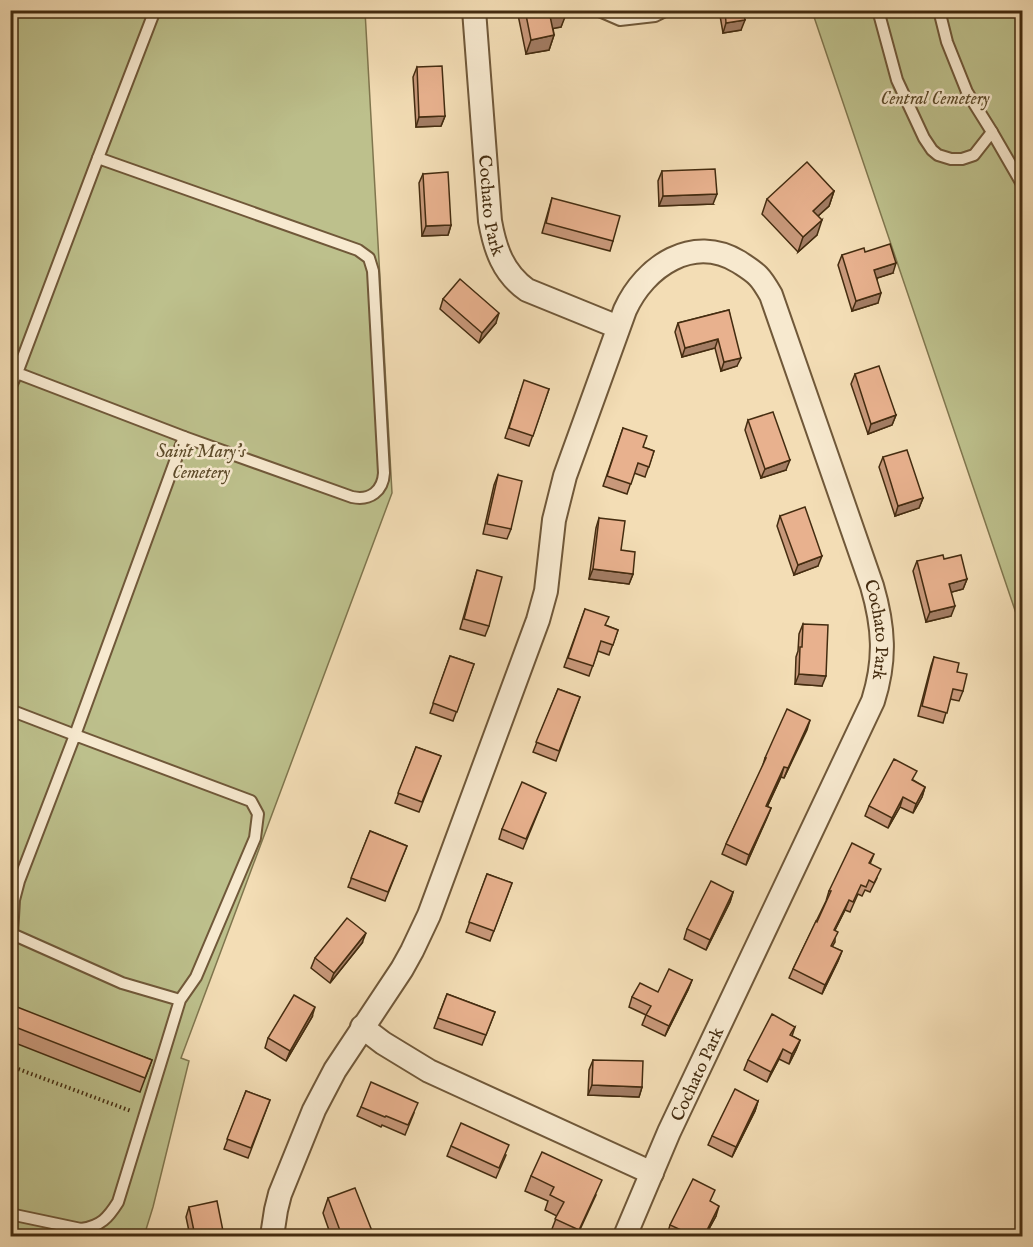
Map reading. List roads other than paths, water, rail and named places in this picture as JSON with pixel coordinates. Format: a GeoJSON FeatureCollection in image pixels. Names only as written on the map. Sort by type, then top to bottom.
{"type":"FeatureCollection","features":[{"type":"Feature","properties":{"kind":"street","name":"Cochato Park"},"geometry":{"type":"LineString","coordinates":[[474,10],[490,221],[501,261],[517,282],[527,290],[618,327]]}},
{"type":"Feature","properties":{"kind":"street","name":"Cochato Park"},"geometry":{"type":"LineString","coordinates":[[272,1236],[280,1194],[314,1110],[335,1070],[402,969],[429,915],[538,620],[546,591],[551,539],[562,487],[571,456],[630,298],[654,270],[677,257],[700,251],[712,251],[723,253],[756,274],[771,295],[776,307],[878,606],[882,640],[881,672],[873,701],[669,1132],[625,1236]]}},
{"type":"Feature","properties":{"kind":"street"},"geometry":{"type":"LineString","coordinates":[[362,1027],[383,1043],[429,1071],[652,1173]]}},
{"type":"Feature","properties":{"kind":"lane"},"geometry":{"type":"LineString","coordinates":[[10,388],[14,372],[155,10]]}},
{"type":"Feature","properties":{"kind":"lane"},"geometry":{"type":"LineString","coordinates":[[597,10],[620,20],[655,16],[667,10]]}},
{"type":"Feature","properties":{"kind":"lane"},"geometry":{"type":"LineString","coordinates":[[878,10],[897,80],[932,150],[944,157],[962,159],[974,155],[992,132]]}},
{"type":"Feature","properties":{"kind":"lane"},"geometry":{"type":"LineString","coordinates":[[939,10],[947,42],[967,92],[1023,184]]}},
{"type":"Feature","properties":{"kind":"lane"},"geometry":{"type":"LineString","coordinates":[[14,372],[184,437],[356,498],[364,498],[375,493],[382,484],[384,473],[373,267],[366,255],[358,250],[98,158]]}},
{"type":"Feature","properties":{"kind":"lane"},"geometry":{"type":"LineString","coordinates":[[180,1000],[122,983],[11,938],[14,900],[19,881],[184,437]]}},
{"type":"Feature","properties":{"kind":"lane"},"geometry":{"type":"LineString","coordinates":[[10,710],[251,801],[258,814],[255,838],[196,977],[180,1000],[118,1202],[109,1216],[100,1223],[81,1229],[10,1214]]}},
{"type":"Feature","properties":{"kind":"park label","name":"Central Cemetery"},"geometry":{"type":"Point","coordinates":[935,98]}},
{"type":"Feature","properties":{"kind":"park label","name":"Saint Mary's Cemetery"},"geometry":{"type":"Point","coordinates":[201,461]}}]}
